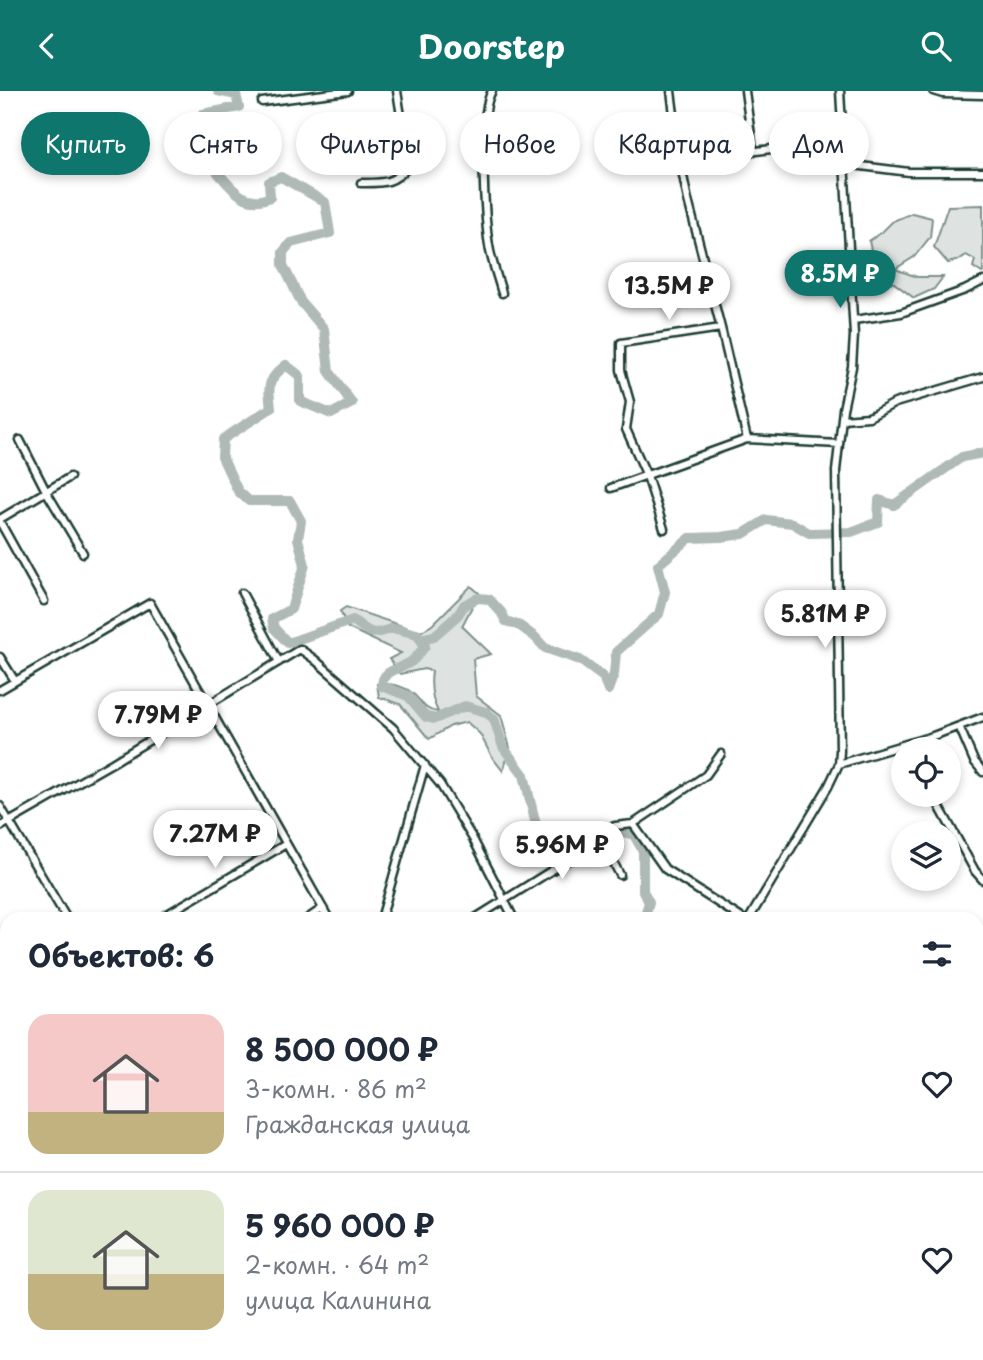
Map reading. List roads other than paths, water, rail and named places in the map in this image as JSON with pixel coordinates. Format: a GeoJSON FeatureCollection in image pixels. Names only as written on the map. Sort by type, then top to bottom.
{"type":"FeatureCollection","features":[{"type":"Feature","properties":{"kind":"street"},"geometry":{"type":"LineString","coordinates":[[262,102],[348,91]]}},
{"type":"Feature","properties":{"kind":"street"},"geometry":{"type":"LineString","coordinates":[[361,183],[385,183],[402,174],[410,166],[397,91]]}},
{"type":"Feature","properties":{"kind":"street"},"geometry":{"type":"LineString","coordinates":[[492,91],[486,105],[484,128],[486,208],[490,250],[502,293]]}},
{"type":"Feature","properties":{"kind":"street"},"geometry":{"type":"LineString","coordinates":[[671,91],[674,112]]}},
{"type":"Feature","properties":{"kind":"street"},"geometry":{"type":"LineString","coordinates":[[745,91],[748,112]]}},
{"type":"Feature","properties":{"kind":"street"},"geometry":{"type":"LineString","coordinates":[[840,91],[842,112]]}},
{"type":"Feature","properties":{"kind":"street"},"geometry":{"type":"LineString","coordinates":[[933,91],[943,94],[983,95]]}},
{"type":"Feature","properties":{"kind":"street"},"geometry":{"type":"LineString","coordinates":[[869,167],[909,172],[983,172]]}},
{"type":"Feature","properties":{"kind":"street"},"geometry":{"type":"LineString","coordinates":[[683,175],[747,439]]}},
{"type":"Feature","properties":{"kind":"street"},"geometry":{"type":"LineString","coordinates":[[753,912],[839,764],[836,471],[852,367],[854,320],[846,175]]}},
{"type":"Feature","properties":{"kind":"street"},"geometry":{"type":"LineString","coordinates":[[854,320],[901,313],[983,281]]}},
{"type":"Feature","properties":{"kind":"street"},"geometry":{"type":"LineString","coordinates":[[664,529],[648,476],[626,429],[630,402],[621,370],[621,343],[721,328]]}},
{"type":"Feature","properties":{"kind":"street"},"geometry":{"type":"LineString","coordinates":[[842,419],[869,417],[895,403],[983,377]]}},
{"type":"Feature","properties":{"kind":"street"},"geometry":{"type":"LineString","coordinates":[[611,488],[747,439],[839,444]]}},
{"type":"Feature","properties":{"kind":"street"},"geometry":{"type":"LineString","coordinates":[[20,440],[46,491],[83,553]]}},
{"type":"Feature","properties":{"kind":"street"},"geometry":{"type":"LineString","coordinates":[[44,601],[0,520],[69,477]]}},
{"type":"Feature","properties":{"kind":"street"},"geometry":{"type":"LineString","coordinates":[[242,593],[279,662]]}},
{"type":"Feature","properties":{"kind":"street"},"geometry":{"type":"LineString","coordinates":[[0,690],[150,603],[325,912]]}},
{"type":"Feature","properties":{"kind":"street"},"geometry":{"type":"LineString","coordinates":[[0,827],[300,649],[393,728],[425,765],[440,784],[473,839],[510,912]]}},
{"type":"Feature","properties":{"kind":"street"},"geometry":{"type":"LineString","coordinates":[[0,657],[15,681]]}},
{"type":"Feature","properties":{"kind":"street"},"geometry":{"type":"LineString","coordinates":[[933,737],[983,717]]}},
{"type":"Feature","properties":{"kind":"street"},"geometry":{"type":"LineString","coordinates":[[959,726],[974,761],[983,772]]}},
{"type":"Feature","properties":{"kind":"street"},"geometry":{"type":"LineString","coordinates":[[839,764],[891,751]]}},
{"type":"Feature","properties":{"kind":"street"},"geometry":{"type":"LineString","coordinates":[[573,840],[615,826],[633,824],[706,775],[721,754]]}},
{"type":"Feature","properties":{"kind":"street"},"geometry":{"type":"LineString","coordinates":[[383,912],[425,765]]}},
{"type":"Feature","properties":{"kind":"street"},"geometry":{"type":"LineString","coordinates":[[0,806],[63,912]]}},
{"type":"Feature","properties":{"kind":"street"},"geometry":{"type":"LineString","coordinates":[[940,807],[975,871],[983,880]]}},
{"type":"Feature","properties":{"kind":"street"},"geometry":{"type":"LineString","coordinates":[[633,824],[665,869],[732,912]]}},
{"type":"Feature","properties":{"kind":"street"},"geometry":{"type":"LineString","coordinates":[[171,912],[286,844]]}},
{"type":"Feature","properties":{"kind":"street"},"geometry":{"type":"LineString","coordinates":[[486,912],[573,857],[594,852],[610,856],[620,875]]}},
{"type":"Feature","properties":{"kind":"street"},"geometry":{"type":"LineString","coordinates":[[317,912],[323,908]]}},
{"type":"Feature","properties":{"kind":"waterway"},"geometry":{"type":"LineString","coordinates":[[218,91],[236,95],[239,107],[203,114],[218,144],[214,168],[232,188],[245,198],[261,200],[270,197],[269,182],[281,177],[325,202],[330,233],[291,243],[283,252],[283,265],[301,302],[324,329],[329,371],[352,403],[331,414],[300,401],[300,376],[286,365],[270,383],[271,408],[223,439],[222,457],[238,491],[249,501],[290,501],[301,521],[298,539],[305,565],[291,609],[272,619],[274,628],[288,643],[353,620],[375,633],[392,628],[417,634],[425,646],[412,661],[385,676],[382,686],[408,696],[426,717],[435,719],[465,706],[486,712],[494,719],[503,747],[524,775],[537,829],[555,846],[572,847],[619,831],[634,835],[643,851],[643,891],[649,902],[646,912]]}},
{"type":"Feature","properties":{"kind":"waterway"},"geometry":{"type":"LineString","coordinates":[[420,639],[434,636],[458,615],[464,605],[478,598],[489,599],[506,621],[520,626],[545,648],[580,660],[603,677],[608,690],[614,674],[616,652],[659,614],[665,592],[658,565],[690,538],[743,534],[766,520],[792,523],[809,533],[851,532],[878,522],[879,500],[894,505],[962,457],[983,453]]}}]}
